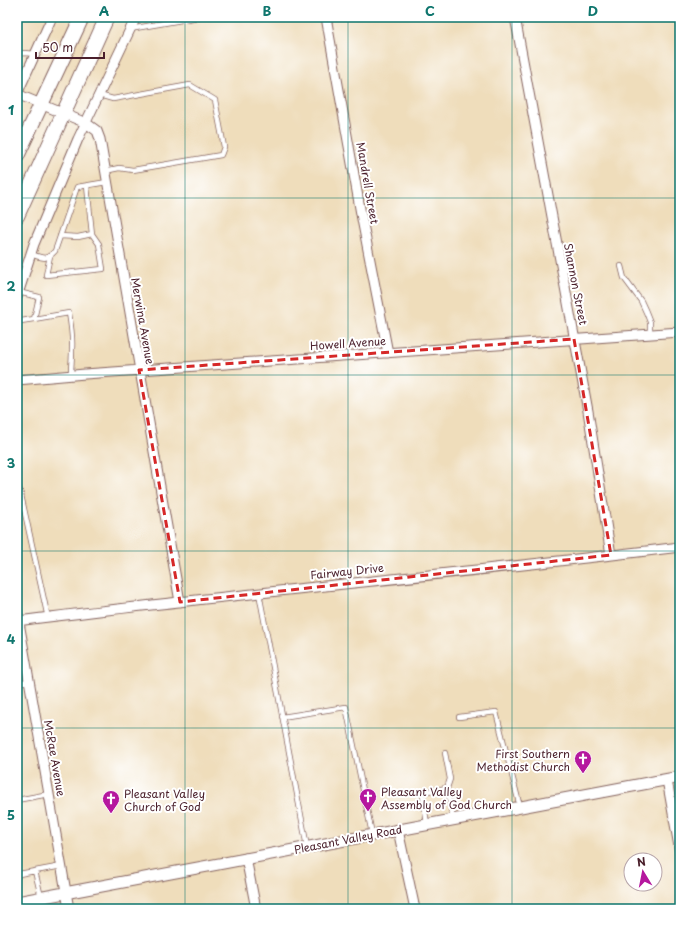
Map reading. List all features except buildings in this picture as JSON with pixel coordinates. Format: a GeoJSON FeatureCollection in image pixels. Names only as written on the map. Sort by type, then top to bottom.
{"type":"FeatureCollection","features":[{"type":"Feature","properties":{"kind":"main road"},"geometry":{"type":"LineString","coordinates":[[17,156],[82,17]]}},
{"type":"Feature","properties":{"kind":"main road"},"geometry":{"type":"LineString","coordinates":[[17,216],[62,113],[107,17]]}},
{"type":"Feature","properties":{"kind":"street"},"geometry":{"type":"LineString","coordinates":[[17,94],[52,17]]}},
{"type":"Feature","properties":{"kind":"street"},"geometry":{"type":"LineString","coordinates":[[18,294],[30,254],[86,123],[136,17]]}},
{"type":"Feature","properties":{"kind":"street","name":"Mandrell Street"},"geometry":{"type":"LineString","coordinates":[[326,17],[388,353]]}},
{"type":"Feature","properties":{"kind":"street","name":"Shannon Street"},"geometry":{"type":"LineString","coordinates":[[515,17],[588,411],[611,555]]}},
{"type":"Feature","properties":{"kind":"street","name":"Merwina Avenue"},"geometry":{"type":"LineString","coordinates":[[17,94],[86,123],[97,131],[100,139],[180,602]]}},
{"type":"Feature","properties":{"kind":"street","name":"Howell Avenue"},"geometry":{"type":"LineString","coordinates":[[17,380],[680,332]]}},
{"type":"Feature","properties":{"kind":"street","name":"Fairway Drive"},"geometry":{"type":"LineString","coordinates":[[18,621],[259,593],[543,564],[680,547]]}},
{"type":"Feature","properties":{"kind":"street","name":"McRae Avenue"},"geometry":{"type":"LineString","coordinates":[[17,611],[69,909]]}},
{"type":"Feature","properties":{"kind":"street","name":"Pleasant Valley Road"},"geometry":{"type":"LineString","coordinates":[[22,902],[67,892],[680,777]]}},
{"type":"Feature","properties":{"kind":"street"},"geometry":{"type":"LineString","coordinates":[[667,780],[680,852]]}},
{"type":"Feature","properties":{"kind":"street"},"geometry":{"type":"LineString","coordinates":[[398,830],[415,909]]}},
{"type":"Feature","properties":{"kind":"street"},"geometry":{"type":"LineString","coordinates":[[246,858],[256,909]]}},
{"type":"Feature","properties":{"kind":"lane"},"geometry":{"type":"LineString","coordinates":[[130,30],[199,17]]}},
{"type":"Feature","properties":{"kind":"lane"},"geometry":{"type":"LineString","coordinates":[[17,54],[35,54]]}},
{"type":"Feature","properties":{"kind":"lane"},"geometry":{"type":"LineString","coordinates":[[99,94],[113,99],[190,86],[206,93],[215,100],[224,147],[221,155],[133,170],[119,168],[105,171]]}},
{"type":"Feature","properties":{"kind":"lane"},"geometry":{"type":"LineString","coordinates":[[30,254],[44,258],[50,256],[55,251],[77,187],[107,182]]}},
{"type":"Feature","properties":{"kind":"lane"},"geometry":{"type":"LineString","coordinates":[[50,256],[46,275],[103,269],[99,244],[92,234],[87,186]]}},
{"type":"Feature","properties":{"kind":"lane"},"geometry":{"type":"LineString","coordinates":[[60,236],[78,237],[92,234]]}},
{"type":"Feature","properties":{"kind":"lane"},"geometry":{"type":"LineString","coordinates":[[621,266],[624,278],[641,301],[646,312],[650,322],[650,334]]}},
{"type":"Feature","properties":{"kind":"lane"},"geometry":{"type":"LineString","coordinates":[[18,294],[39,297],[34,319]]}},
{"type":"Feature","properties":{"kind":"lane"},"geometry":{"type":"LineString","coordinates":[[17,320],[21,321],[69,313],[72,336],[70,363],[71,375]]}},
{"type":"Feature","properties":{"kind":"lane"},"geometry":{"type":"LineString","coordinates":[[17,482],[48,618]]}},
{"type":"Feature","properties":{"kind":"lane"},"geometry":{"type":"LineString","coordinates":[[259,593],[307,847]]}},
{"type":"Feature","properties":{"kind":"lane"},"geometry":{"type":"LineString","coordinates":[[17,683],[30,681]]}},
{"type":"Feature","properties":{"kind":"lane"},"geometry":{"type":"LineString","coordinates":[[282,717],[346,707],[372,835]]}},
{"type":"Feature","properties":{"kind":"lane"},"geometry":{"type":"LineString","coordinates":[[459,717],[496,712],[520,807]]}},
{"type":"Feature","properties":{"kind":"lane"},"geometry":{"type":"LineString","coordinates":[[446,753],[450,780],[447,788],[453,820]]}},
{"type":"Feature","properties":{"kind":"lane"},"geometry":{"type":"LineString","coordinates":[[427,824],[423,793],[447,788]]}},
{"type":"Feature","properties":{"kind":"lane"},"geometry":{"type":"LineString","coordinates":[[17,800],[49,794]]}},
{"type":"Feature","properties":{"kind":"lane"},"geometry":{"type":"LineString","coordinates":[[17,877],[19,874],[62,866]]}},
{"type":"Feature","properties":{"kind":"lane"},"geometry":{"type":"LineString","coordinates":[[36,871],[41,897]]}},
{"type":"Feature","properties":{"kind":"highlighted area"},"geometry":{"type":"Polygon","coordinates":[[[574,339],[611,555],[180,602],[139,370],[574,339]]]}},
{"type":"Feature","properties":{"kind":"place","name":"First Southern Methodist Church"},"geometry":{"type":"Point","coordinates":[583,774]}},
{"type":"Feature","properties":{"kind":"place","name":"Pleasant Valley Assembly of God Church"},"geometry":{"type":"Point","coordinates":[368,812]}},
{"type":"Feature","properties":{"kind":"place","name":"Pleasant Valley Church of God"},"geometry":{"type":"Point","coordinates":[111,814]}}]}
